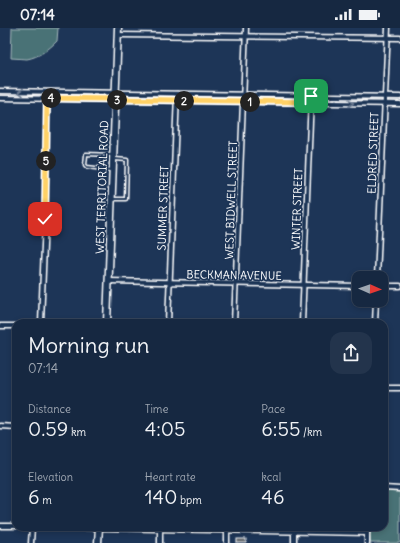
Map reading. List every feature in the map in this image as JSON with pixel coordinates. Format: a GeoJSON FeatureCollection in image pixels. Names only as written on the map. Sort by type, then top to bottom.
{"type":"FeatureCollection","features":[{"type":"Feature","properties":{"kind":"street"},"geometry":{"type":"LineString","coordinates":[[243,95],[246,28]]}},
{"type":"Feature","properties":{"kind":"street","name":"ELDRED STREET"},"geometry":{"type":"LineString","coordinates":[[377,271],[388,28]]}},
{"type":"Feature","properties":{"kind":"street"},"geometry":{"type":"LineString","coordinates":[[118,31],[246,37],[400,38]]}},
{"type":"Feature","properties":{"kind":"street","name":"WEST TERRITORIAL ROAD"},"geometry":{"type":"LineString","coordinates":[[107,319],[118,31]]}},
{"type":"Feature","properties":{"kind":"street"},"geometry":{"type":"LineString","coordinates":[[0,91],[47,92],[176,101],[400,104]]}},
{"type":"Feature","properties":{"kind":"street"},"geometry":{"type":"LineString","coordinates":[[40,319],[45,219],[47,92]]}},
{"type":"Feature","properties":{"kind":"street"},"geometry":{"type":"LineString","coordinates":[[0,98],[176,94],[400,97]]}},
{"type":"Feature","properties":{"kind":"street","name":"SUMMER STREET"},"geometry":{"type":"LineString","coordinates":[[168,319],[176,94]]}},
{"type":"Feature","properties":{"kind":"street","name":"WEST BIDWELL STREET"},"geometry":{"type":"LineString","coordinates":[[234,319],[243,95]]}},
{"type":"Feature","properties":{"kind":"street","name":"WINTER STREET"},"geometry":{"type":"LineString","coordinates":[[302,319],[311,96]]}},
{"type":"Feature","properties":{"kind":"street","name":"BECKMAN AVENUE"},"geometry":{"type":"LineString","coordinates":[[109,281],[352,286]]}},
{"type":"Feature","properties":{"kind":"street"},"geometry":{"type":"LineString","coordinates":[[388,286],[400,286]]}},
{"type":"Feature","properties":{"kind":"street"},"geometry":{"type":"LineString","coordinates":[[375,319],[376,307]]}},
{"type":"Feature","properties":{"kind":"street"},"geometry":{"type":"LineString","coordinates":[[0,326],[12,326]]}},
{"type":"Feature","properties":{"kind":"street"},"geometry":{"type":"LineString","coordinates":[[388,388],[400,388]]}},
{"type":"Feature","properties":{"kind":"street"},"geometry":{"type":"LineString","coordinates":[[0,426],[12,427]]}},
{"type":"Feature","properties":{"kind":"street"},"geometry":{"type":"LineString","coordinates":[[388,488],[400,489]]}},
{"type":"Feature","properties":{"kind":"street"},"geometry":{"type":"LineString","coordinates":[[0,526],[12,526]]}},
{"type":"Feature","properties":{"kind":"street"},"geometry":{"type":"LineString","coordinates":[[31,543],[32,531]]}},
{"type":"Feature","properties":{"kind":"street"},"geometry":{"type":"LineString","coordinates":[[98,543],[99,531]]}},
{"type":"Feature","properties":{"kind":"street"},"geometry":{"type":"LineString","coordinates":[[160,531],[160,543]]}},
{"type":"Feature","properties":{"kind":"street"},"geometry":{"type":"LineString","coordinates":[[227,531],[227,543]]}},
{"type":"Feature","properties":{"kind":"street"},"geometry":{"type":"LineString","coordinates":[[294,531],[294,543]]}},
{"type":"Feature","properties":{"kind":"street"},"geometry":{"type":"LineString","coordinates":[[330,531],[367,533],[367,543]]}},
{"type":"Feature","properties":{"kind":"lane"},"geometry":{"type":"LineString","coordinates":[[112,199],[126,199],[127,160],[102,155],[86,154],[85,165],[87,167],[113,170]]}},
{"type":"Feature","properties":{"kind":"lane"},"geometry":{"type":"LineString","coordinates":[[101,169],[102,155]]}},
{"type":"Feature","properties":{"kind":"green space"},"geometry":{"type":"Polygon","coordinates":[[[12,28],[58,28],[57,41],[40,55],[27,59],[11,58],[12,28]]]}},
{"type":"Feature","properties":{"kind":"green space"},"geometry":{"type":"Polygon","coordinates":[[[388,491],[400,492],[400,543],[370,543],[370,531],[388,531],[388,491]]]}},
{"type":"Feature","properties":{"kind":"building"},"geometry":{"type":"Polygon","coordinates":[[[237,539],[246,539],[246,543],[237,543],[237,539]]]}},
{"type":"Feature","properties":{"kind":"route"},"geometry":{"type":"LineString","coordinates":[[45,219],[47,98],[310,102],[311,96]]}}]}
